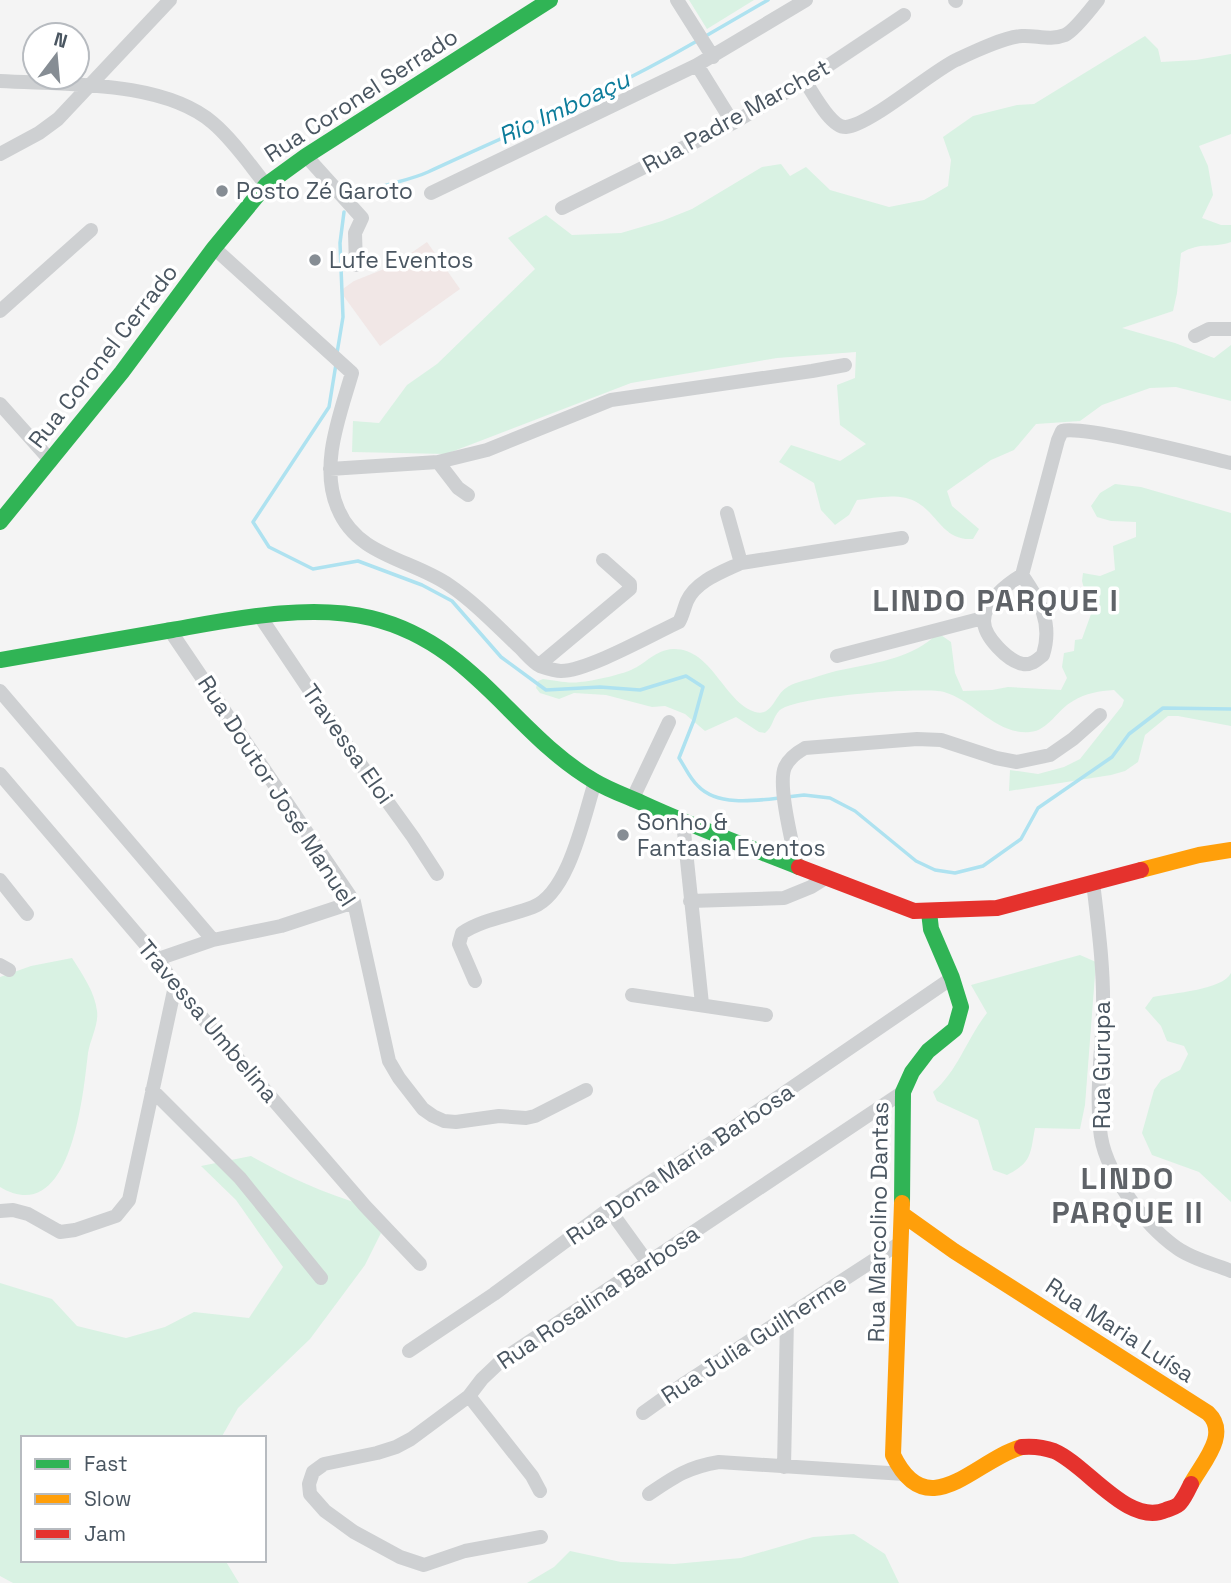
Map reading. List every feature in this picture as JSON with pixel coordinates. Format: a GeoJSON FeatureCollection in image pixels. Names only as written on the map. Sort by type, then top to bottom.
{"type":"FeatureCollection","features":[{"type":"Feature","properties":{"kind":"main road","name":"Rua Coronel Serrado"},"geometry":{"type":"LineString","coordinates":[[214,248],[266,185],[306,156],[551,0]]}},
{"type":"Feature","properties":{"kind":"main road","name":"Rua Coronel Cerrado"},"geometry":{"type":"LineString","coordinates":[[0,522],[171,309],[214,248]]}},
{"type":"Feature","properties":{"kind":"main road"},"geometry":{"type":"LineString","coordinates":[[0,660],[259,615],[343,613],[371,618],[401,627],[461,662],[562,760],[595,782],[683,822],[914,911],[997,908],[1199,855],[1231,850]]}},
{"type":"Feature","properties":{"kind":"main road","name":"Rua Marcolino Dantas"},"geometry":{"type":"LineString","coordinates":[[904,1474],[893,1455],[899,1338],[903,1092],[912,1072],[929,1051],[955,1029],[961,1007],[931,929],[929,912]]}},
{"type":"Feature","properties":{"kind":"main road","name":"Rua Maria Luísa"},"geometry":{"type":"LineString","coordinates":[[902,1214],[954,1251],[1208,1413],[1218,1422],[1219,1430],[1183,1499],[1170,1511],[1160,1513],[1142,1513],[1121,1503],[1073,1460],[1053,1450],[1035,1446],[998,1455],[957,1483],[939,1490],[926,1489],[904,1474]]}},
{"type":"Feature","properties":{"kind":"street"},"geometry":{"type":"LineString","coordinates":[[91,84],[170,0]]}},
{"type":"Feature","properties":{"kind":"street"},"geometry":{"type":"LineString","coordinates":[[677,0],[706,45]]}},
{"type":"Feature","properties":{"kind":"street"},"geometry":{"type":"LineString","coordinates":[[431,193],[697,65],[706,45],[806,0]]}},
{"type":"Feature","properties":{"kind":"street"},"geometry":{"type":"LineString","coordinates":[[805,81],[831,120],[840,126],[849,127],[954,61],[1020,36],[1049,38],[1066,34],[1098,0]]}},
{"type":"Feature","properties":{"kind":"street","name":"Rua Padre Marchet"},"geometry":{"type":"LineString","coordinates":[[562,208],[733,123],[805,81],[904,15]]}},
{"type":"Feature","properties":{"kind":"street"},"geometry":{"type":"LineString","coordinates":[[697,65],[733,123]]}},
{"type":"Feature","properties":{"kind":"street"},"geometry":{"type":"LineString","coordinates":[[0,81],[21,82]]}},
{"type":"Feature","properties":{"kind":"street"},"geometry":{"type":"LineString","coordinates":[[91,87],[139,91],[169,97],[191,107],[214,124],[266,185]]}},
{"type":"Feature","properties":{"kind":"street"},"geometry":{"type":"LineString","coordinates":[[0,154],[58,120],[84,91]]}},
{"type":"Feature","properties":{"kind":"street"},"geometry":{"type":"LineString","coordinates":[[306,156],[362,218],[355,233],[356,265]]}},
{"type":"Feature","properties":{"kind":"street"},"geometry":{"type":"LineString","coordinates":[[0,311],[91,230]]}},
{"type":"Feature","properties":{"kind":"street"},"geometry":{"type":"LineString","coordinates":[[214,248],[347,370],[330,469],[333,496],[338,511],[360,539],[378,552],[425,570],[450,585],[539,666],[560,671],[571,669],[679,622],[686,601],[694,590],[741,563],[902,538]]}},
{"type":"Feature","properties":{"kind":"street"},"geometry":{"type":"LineString","coordinates":[[1195,337],[1209,329],[1231,328]]}},
{"type":"Feature","properties":{"kind":"street"},"geometry":{"type":"LineString","coordinates":[[330,469],[438,461],[487,450],[611,400],[845,365]]}},
{"type":"Feature","properties":{"kind":"street"},"geometry":{"type":"LineString","coordinates":[[0,404],[51,461]]}},
{"type":"Feature","properties":{"kind":"street"},"geometry":{"type":"LineString","coordinates":[[1021,575],[1046,616],[1048,629],[1043,655],[1033,663],[1023,664],[1014,660],[991,639],[983,618],[998,594],[1021,575],[1058,440],[1065,430],[1106,436],[1231,463]]}},
{"type":"Feature","properties":{"kind":"street"},"geometry":{"type":"LineString","coordinates":[[438,461],[454,484],[468,495]]}},
{"type":"Feature","properties":{"kind":"street"},"geometry":{"type":"LineString","coordinates":[[727,513],[741,563]]}},
{"type":"Feature","properties":{"kind":"street"},"geometry":{"type":"LineString","coordinates":[[539,666],[630,589],[630,584],[603,560]]}},
{"type":"Feature","properties":{"kind":"street","name":"Travessa Eloi"},"geometry":{"type":"LineString","coordinates":[[259,615],[437,874]]}},
{"type":"Feature","properties":{"kind":"street"},"geometry":{"type":"LineString","coordinates":[[837,656],[983,618]]}},
{"type":"Feature","properties":{"kind":"street","name":"Rua Doutor José Manuel"},"geometry":{"type":"LineString","coordinates":[[169,629],[354,902],[389,1061],[407,1088],[433,1116],[456,1122],[499,1116],[535,1116],[586,1090]]}},
{"type":"Feature","properties":{"kind":"street"},"geometry":{"type":"LineString","coordinates":[[0,691],[214,940]]}},
{"type":"Feature","properties":{"kind":"street"},"geometry":{"type":"LineString","coordinates":[[797,866],[782,786],[783,770],[788,761],[804,748],[917,739],[941,740],[1017,762],[1050,755],[1100,715]]}},
{"type":"Feature","properties":{"kind":"street"},"geometry":{"type":"LineString","coordinates":[[632,800],[669,722]]}},
{"type":"Feature","properties":{"kind":"street","name":"Travessa Umbelina"},"geometry":{"type":"LineString","coordinates":[[0,774],[158,959],[175,986],[365,1206],[420,1264]]}},
{"type":"Feature","properties":{"kind":"street"},"geometry":{"type":"LineString","coordinates":[[475,981],[459,944],[462,933],[472,927],[537,905],[550,895],[569,862],[595,782]]}},
{"type":"Feature","properties":{"kind":"street"},"geometry":{"type":"LineString","coordinates":[[683,822],[702,1004]]}},
{"type":"Feature","properties":{"kind":"street"},"geometry":{"type":"LineString","coordinates":[[690,901],[784,898],[827,877]]}},
{"type":"Feature","properties":{"kind":"street"},"geometry":{"type":"LineString","coordinates":[[0,880],[27,914]]}},
{"type":"Feature","properties":{"kind":"street","name":"Rua Gurupa"},"geometry":{"type":"LineString","coordinates":[[1093,882],[1101,953],[1103,1008],[1100,1131],[1106,1157],[1126,1192],[1163,1237],[1180,1250],[1231,1271]]}},
{"type":"Feature","properties":{"kind":"street"},"geometry":{"type":"LineString","coordinates":[[158,959],[214,940],[281,926],[354,902]]}},
{"type":"Feature","properties":{"kind":"street","name":"Rua Dona Maria Barbosa"},"geometry":{"type":"LineString","coordinates":[[409,1351],[494,1294],[609,1209],[714,1141],[952,978]]}},
{"type":"Feature","properties":{"kind":"street"},"geometry":{"type":"LineString","coordinates":[[0,1211],[13,1210],[28,1214],[61,1232],[116,1216],[129,1200],[175,986]]}},
{"type":"Feature","properties":{"kind":"street"},"geometry":{"type":"LineString","coordinates":[[632,995],[766,1015]]}},
{"type":"Feature","properties":{"kind":"street"},"geometry":{"type":"LineString","coordinates":[[152,1090],[240,1178],[321,1278]]}},
{"type":"Feature","properties":{"kind":"street","name":"Rua Rosalina Barbosa"},"geometry":{"type":"LineString","coordinates":[[541,1537],[465,1550],[424,1565],[400,1557],[354,1532],[325,1511],[310,1494],[309,1484],[313,1472],[324,1464],[397,1447],[470,1396],[482,1379],[502,1360],[903,1092]]}},
{"type":"Feature","properties":{"kind":"street"},"geometry":{"type":"LineString","coordinates":[[609,1209],[648,1263]]}},
{"type":"Feature","properties":{"kind":"street","name":"Rua Julia Guilherme"},"geometry":{"type":"LineString","coordinates":[[643,1413],[900,1243]]}},
{"type":"Feature","properties":{"kind":"street"},"geometry":{"type":"LineString","coordinates":[[784,1467],[787,1318]]}},
{"type":"Feature","properties":{"kind":"street"},"geometry":{"type":"LineString","coordinates":[[470,1396],[533,1476],[540,1491]]}},
{"type":"Feature","properties":{"kind":"street"},"geometry":{"type":"LineString","coordinates":[[649,1494],[678,1474],[696,1466],[719,1462],[904,1474]]}},
{"type":"Feature","properties":{"kind":"shaded area"},"geometry":{"type":"Polygon","coordinates":[[[427,242],[460,289],[380,346],[340,291],[354,281],[394,265],[427,242]]]}},
{"type":"Feature","properties":{"kind":"green space"},"geometry":{"type":"Polygon","coordinates":[[[689,0],[754,0],[707,29],[689,0]]]}},
{"type":"Feature","properties":{"kind":"green space"},"geometry":{"type":"Polygon","coordinates":[[[1145,36],[1158,49],[1161,62],[1231,54],[1231,134],[1199,146],[1208,166],[1213,195],[1202,218],[1221,225],[1231,225],[1231,242],[1195,247],[1181,253],[1173,311],[1122,328],[1175,343],[1214,358],[1231,345],[1231,401],[1176,387],[1150,388],[1102,405],[1080,421],[1036,424],[1014,450],[991,460],[947,491],[952,506],[979,529],[973,539],[955,536],[918,503],[896,497],[857,500],[849,515],[835,525],[821,510],[814,483],[779,462],[791,445],[840,461],[866,444],[840,425],[837,385],[855,378],[856,352],[777,358],[631,383],[446,454],[352,452],[353,421],[379,423],[407,385],[437,364],[535,269],[508,238],[546,215],[572,235],[621,233],[692,209],[762,167],[781,164],[790,176],[806,167],[830,190],[889,207],[924,200],[948,186],[951,160],[943,137],[973,116],[1017,105],[1034,104],[1145,36]]]}},
{"type":"Feature","properties":{"kind":"green space"},"geometry":{"type":"Polygon","coordinates":[[[1115,484],[1141,487],[1231,513],[1231,726],[1168,716],[1145,735],[1138,762],[1125,771],[1009,791],[1010,770],[1038,774],[1064,767],[1080,759],[1122,706],[1124,700],[1114,690],[1078,698],[1048,724],[1030,732],[1018,732],[996,723],[966,702],[944,692],[911,691],[832,697],[789,706],[779,711],[765,733],[736,717],[705,731],[685,714],[665,706],[652,707],[606,695],[574,693],[559,699],[540,693],[536,688],[538,681],[543,679],[575,682],[620,674],[637,667],[656,654],[673,649],[698,657],[744,706],[761,713],[769,708],[782,691],[792,685],[832,672],[907,654],[938,633],[951,642],[955,673],[963,691],[1008,687],[1061,690],[1067,678],[1062,667],[1064,653],[1074,651],[1075,640],[1082,639],[1091,614],[1082,581],[1083,573],[1100,576],[1115,570],[1113,546],[1136,537],[1136,522],[1111,521],[1097,517],[1091,506],[1100,493],[1115,484]]]}},
{"type":"Feature","properties":{"kind":"green space"},"geometry":{"type":"Polygon","coordinates":[[[1080,955],[1096,962],[1085,1105],[1080,1129],[1035,1128],[1026,1162],[1007,1175],[993,1170],[978,1120],[937,1101],[933,1092],[956,1064],[987,1013],[971,985],[1080,955]]]}},
{"type":"Feature","properties":{"kind":"green space"},"geometry":{"type":"Polygon","coordinates":[[[72,958],[91,990],[97,1016],[88,1053],[77,1125],[69,1152],[58,1174],[43,1190],[24,1195],[0,1187],[0,977],[31,966],[72,958]]]}},
{"type":"Feature","properties":{"kind":"green space"},"geometry":{"type":"Polygon","coordinates":[[[1231,973],[1231,1202],[1199,1172],[1152,1155],[1142,1133],[1154,1090],[1161,1080],[1180,1070],[1188,1054],[1184,1046],[1167,1041],[1161,1026],[1145,1008],[1153,997],[1208,987],[1226,979],[1231,973]]]}},
{"type":"Feature","properties":{"kind":"green space"},"geometry":{"type":"Polygon","coordinates":[[[251,1156],[306,1184],[364,1205],[381,1233],[365,1265],[310,1339],[238,1408],[222,1436],[21,1436],[21,1562],[226,1562],[239,1583],[13,1583],[0,1576],[0,1283],[52,1299],[77,1326],[126,1338],[165,1327],[194,1312],[249,1318],[283,1267],[236,1200],[201,1166],[251,1156]]]}},
{"type":"Feature","properties":{"kind":"green space"},"geometry":{"type":"Polygon","coordinates":[[[854,1534],[885,1554],[899,1583],[527,1583],[554,1567],[570,1551],[621,1562],[674,1564],[741,1558],[813,1537],[854,1534]]]}},
{"type":"Feature","properties":{"kind":"waterway","name":"Rio Imboaçu"},"geometry":{"type":"LineString","coordinates":[[704,37],[768,0]]}},
{"type":"Feature","properties":{"kind":"waterway","name":"Rio Imboaçu"},"geometry":{"type":"LineString","coordinates":[[354,199],[371,190],[428,172],[631,77],[697,41]]}},
{"type":"Feature","properties":{"kind":"waterway"},"geometry":{"type":"LineString","coordinates":[[337,353],[343,317],[340,243],[344,212]]}},
{"type":"Feature","properties":{"kind":"waterway"},"geometry":{"type":"LineString","coordinates":[[336,364],[329,407],[253,522],[269,547],[313,569],[358,561],[422,585],[452,601],[501,657],[546,690],[600,687],[640,690],[686,676],[703,687],[679,758],[692,780],[715,797],[736,801],[779,798]]}},
{"type":"Feature","properties":{"kind":"waterway"},"geometry":{"type":"LineString","coordinates":[[787,797],[804,795],[830,798],[855,811],[916,861],[935,870],[955,873],[983,866],[1021,839],[1038,808],[1112,757],[1129,734],[1163,708],[1231,709]]}},
{"type":"Feature","properties":{"kind":"traffic: fast"},"geometry":{"type":"LineString","coordinates":[[0,522],[122,372],[214,248],[266,185],[306,156],[550,0]]}},
{"type":"Feature","properties":{"kind":"traffic: fast"},"geometry":{"type":"LineString","coordinates":[[0,660],[272,614],[322,612],[371,618],[407,630],[438,647],[490,690],[565,761],[594,781],[681,820],[799,867]]}},
{"type":"Feature","properties":{"kind":"traffic: fast"},"geometry":{"type":"LineString","coordinates":[[902,1203],[903,1092],[912,1072],[928,1051],[955,1029],[961,1007],[931,929],[929,912]]}},
{"type":"Feature","properties":{"kind":"traffic: slow"},"geometry":{"type":"LineString","coordinates":[[1141,870],[1231,850]]}},
{"type":"Feature","properties":{"kind":"traffic: slow"},"geometry":{"type":"LineString","coordinates":[[902,1203],[893,1455],[907,1476],[921,1486],[937,1488],[953,1483],[1022,1447]]}},
{"type":"Feature","properties":{"kind":"traffic: slow"},"geometry":{"type":"LineString","coordinates":[[902,1214],[954,1251],[1208,1413],[1214,1421],[1215,1439],[1191,1484]]}},
{"type":"Feature","properties":{"kind":"traffic: jam"},"geometry":{"type":"LineString","coordinates":[[799,867],[914,911],[997,908],[1141,870]]}},
{"type":"Feature","properties":{"kind":"traffic: jam"},"geometry":{"type":"LineString","coordinates":[[1022,1447],[1038,1447],[1067,1458],[1108,1492],[1137,1510],[1152,1513],[1176,1506],[1182,1501],[1191,1484]]}},
{"type":"Feature","properties":{"kind":"place","name":"Posto Zé Garoto"},"geometry":{"type":"Point","coordinates":[222,191]}},
{"type":"Feature","properties":{"kind":"place","name":"Lufe Eventos"},"geometry":{"type":"Point","coordinates":[315,260]}},
{"type":"Feature","properties":{"kind":"place","name":"Sonho & Fantasia Eventos"},"geometry":{"type":"Point","coordinates":[623,835]}},
{"type":"Feature","properties":{"kind":"district","name":"LINDO PARQUE I"},"geometry":{"type":"Point","coordinates":[996,601]}},
{"type":"Feature","properties":{"kind":"district","name":"LINDO PARQUE II"},"geometry":{"type":"Point","coordinates":[1128,1196]}}]}
